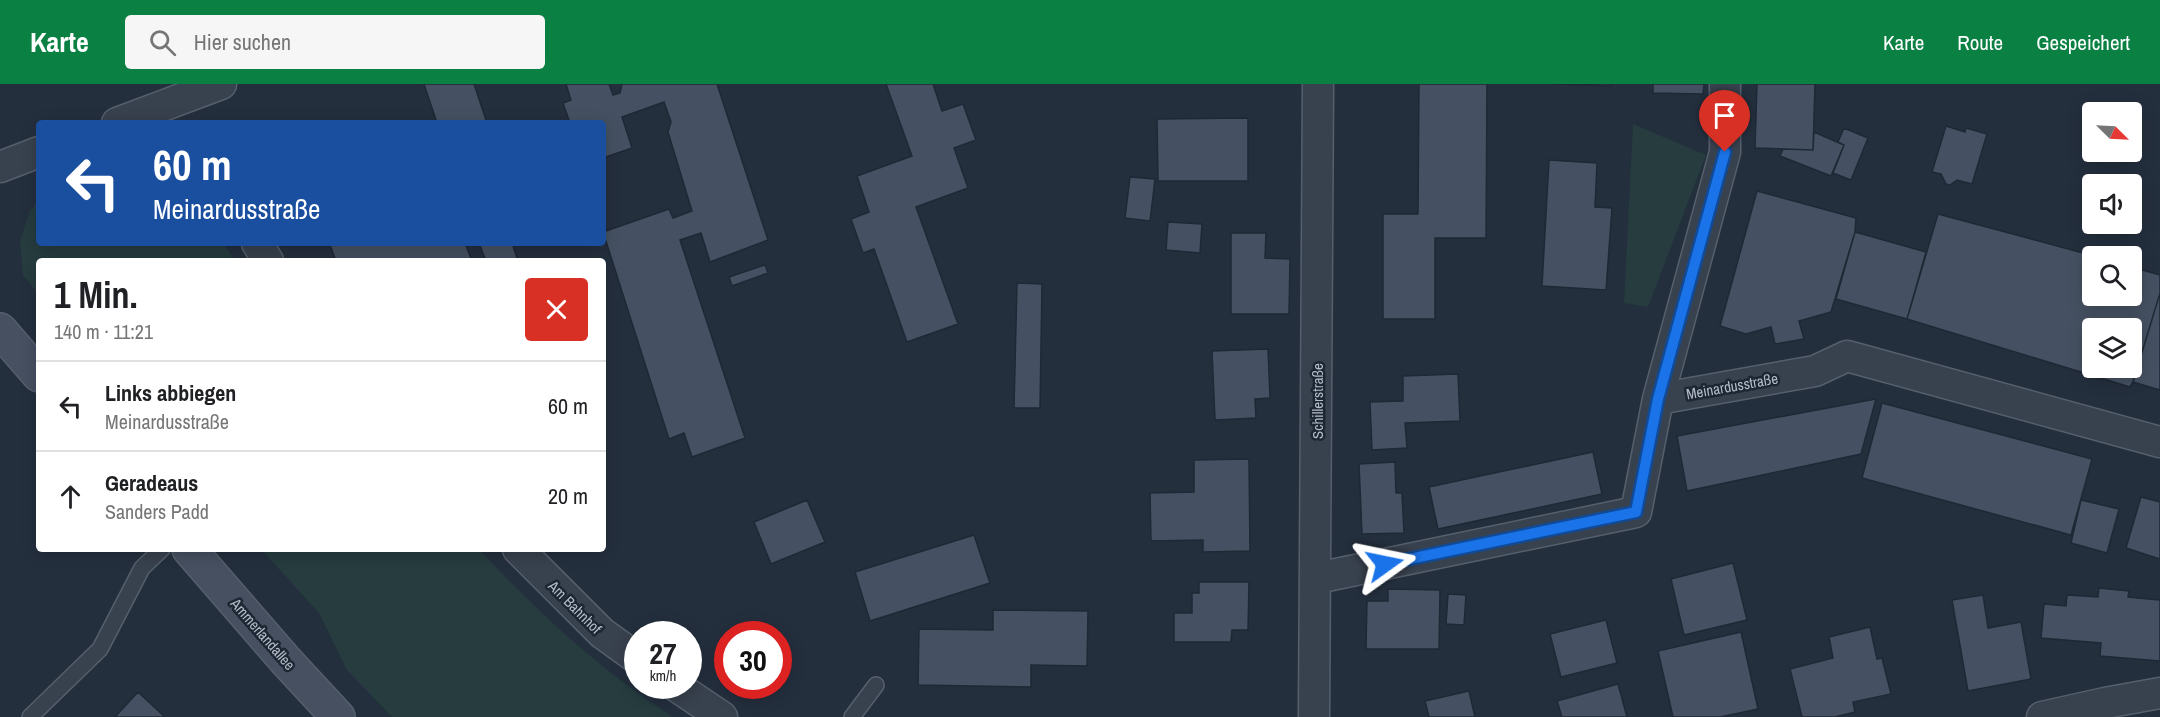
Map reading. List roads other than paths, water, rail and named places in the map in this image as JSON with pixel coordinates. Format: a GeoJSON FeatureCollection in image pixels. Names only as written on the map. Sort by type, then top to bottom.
{"type":"FeatureCollection","features":[{"type":"Feature","properties":{"kind":"main road"},"geometry":{"type":"LineString","coordinates":[[0,330],[36,372]]}},
{"type":"Feature","properties":{"kind":"main road","name":"Ammerlandallee"},"geometry":{"type":"LineString","coordinates":[[192,552],[332,715]]}},
{"type":"Feature","properties":{"kind":"street"},"geometry":{"type":"LineString","coordinates":[[134,120],[181,112],[221,84]]}},
{"type":"Feature","properties":{"kind":"street","name":"Schillerstraße"},"geometry":{"type":"LineString","coordinates":[[1314,717],[1317,578],[1318,84]]}},
{"type":"Feature","properties":{"kind":"street"},"geometry":{"type":"LineString","coordinates":[[1317,578],[1636,512],[1658,399],[1725,152],[1725,84]]}},
{"type":"Feature","properties":{"kind":"street"},"geometry":{"type":"LineString","coordinates":[[0,167],[36,153]]}},
{"type":"Feature","properties":{"kind":"street","name":"Meinardusstraße"},"geometry":{"type":"LineString","coordinates":[[1658,399],[1815,371],[1847,356],[2160,442]]}},
{"type":"Feature","properties":{"kind":"street","name":"Am Bahnhof"},"geometry":{"type":"LineString","coordinates":[[521,552],[602,633],[624,649]]}},
{"type":"Feature","properties":{"kind":"street"},"geometry":{"type":"LineString","coordinates":[[2042,717],[2105,702],[2160,693]]}},
{"type":"Feature","properties":{"kind":"street"},"geometry":{"type":"LineString","coordinates":[[695,699],[722,717]]}},
{"type":"Feature","properties":{"kind":"lane"},"geometry":{"type":"LineString","coordinates":[[30,717],[100,649],[142,568],[159,552]]}},
{"type":"Feature","properties":{"kind":"lane"},"geometry":{"type":"LineString","coordinates":[[852,717],[876,685]]}}]}
